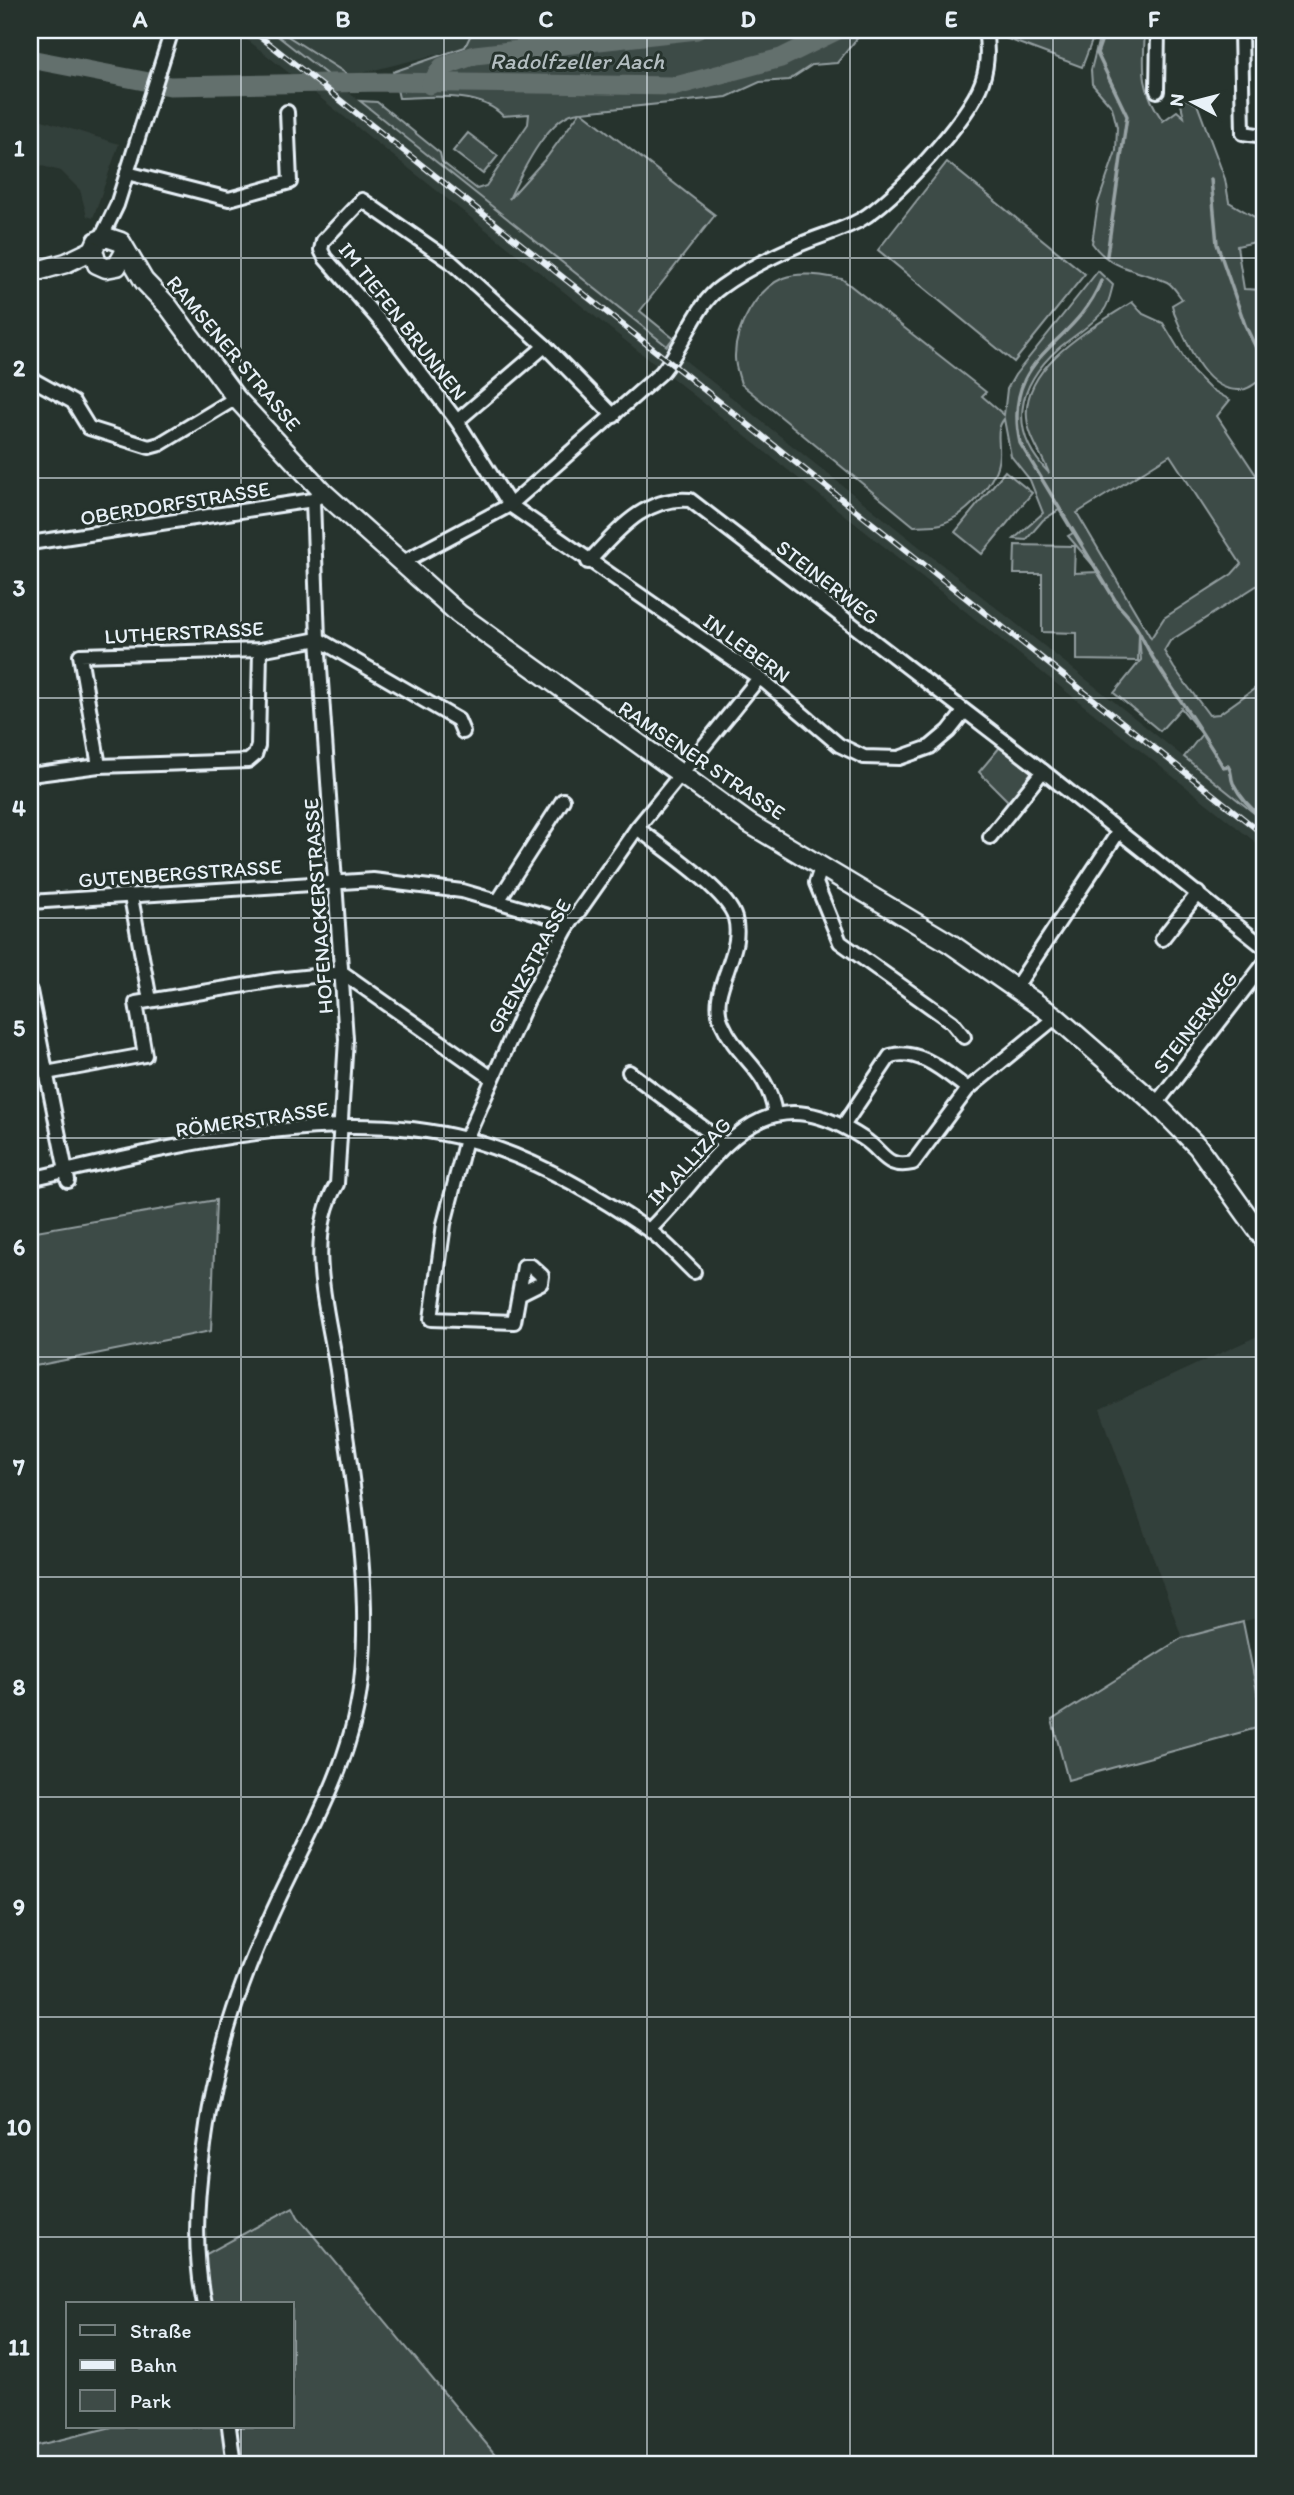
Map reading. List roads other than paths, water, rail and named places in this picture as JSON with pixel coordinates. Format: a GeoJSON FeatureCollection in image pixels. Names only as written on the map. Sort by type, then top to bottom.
{"type":"FeatureCollection","features":[{"type":"Feature","properties":{"kind":"main road"},"geometry":{"type":"LineString","coordinates":[[30,274],[107,252]]}},
{"type":"Feature","properties":{"kind":"main road","name":"RAMSENER STRASSE"},"geometry":{"type":"LineString","coordinates":[[107,252],[144,281],[169,306],[236,398],[319,496],[459,614],[679,776],[750,824],[875,895],[1016,987],[1056,1017],[1156,1104],[1198,1147],[1264,1239]]}},
{"type":"Feature","properties":{"kind":"street"},"geometry":{"type":"LineString","coordinates":[[107,252],[117,205],[172,30]]}},
{"type":"Feature","properties":{"kind":"street"},"geometry":{"type":"LineString","coordinates":[[401,563],[510,505],[614,416],[672,361],[706,300],[719,288],[766,259],[860,220],[884,203],[938,147],[981,85],[987,57],[985,30]]}},
{"type":"Feature","properties":{"kind":"street"},"geometry":{"type":"LineString","coordinates":[[1157,91],[1158,30]]}},
{"type":"Feature","properties":{"kind":"street"},"geometry":{"type":"LineString","coordinates":[[1241,30],[1243,133],[1264,136]]}},
{"type":"Feature","properties":{"kind":"street"},"geometry":{"type":"LineString","coordinates":[[127,173],[229,199],[290,182],[287,112]]}},
{"type":"Feature","properties":{"kind":"street","name":"IM TIEFEN BRUNNEN"},"geometry":{"type":"LineString","coordinates":[[510,505],[457,421],[321,250],[323,241],[362,200],[450,261],[545,346],[614,416]]}},
{"type":"Feature","properties":{"kind":"street","name":"IM TIEFEN BRUNNEN"},"geometry":{"type":"LineString","coordinates":[[457,421],[545,346]]}},
{"type":"Feature","properties":{"kind":"street"},"geometry":{"type":"LineString","coordinates":[[30,378],[73,402],[89,428],[144,447],[160,443],[236,398]]}},
{"type":"Feature","properties":{"kind":"street","name":"OBERDORFSTRASSE"},"geometry":{"type":"LineString","coordinates":[[30,543],[319,496]]}},
{"type":"Feature","properties":{"kind":"street","name":"HOFENACKERSTRASSE"},"geometry":{"type":"LineString","coordinates":[[204,2302],[196,2260],[197,2208],[210,2101],[222,2042],[260,1938],[335,1786],[353,1731],[362,1676],[364,1614],[360,1558],[320,1275],[324,1215],[327,1202],[337,1184],[346,1039],[318,639],[319,496]]}},
{"type":"Feature","properties":{"kind":"street","name":"STEINERWEG"},"geometry":{"type":"LineString","coordinates":[[588,562],[626,523],[654,503],[670,498],[690,500],[1043,771],[1264,947]]}},
{"type":"Feature","properties":{"kind":"street","name":"IN LEBERN"},"geometry":{"type":"LineString","coordinates":[[510,505],[588,562],[759,678],[839,745],[864,757],[899,758],[930,747],[949,731],[964,712]]}},
{"type":"Feature","properties":{"kind":"street"},"geometry":{"type":"LineString","coordinates":[[318,639],[458,720],[463,732]]}},
{"type":"Feature","properties":{"kind":"street","name":"LUTHERSTRASSE"},"geometry":{"type":"LineString","coordinates":[[99,766],[80,655],[260,650],[318,639]]}},
{"type":"Feature","properties":{"kind":"street"},"geometry":{"type":"LineString","coordinates":[[30,775],[99,766],[248,761],[255,755],[258,746],[260,650]]}},
{"type":"Feature","properties":{"kind":"street","name":"GRENZSTRASSE"},"geometry":{"type":"LineString","coordinates":[[519,1294],[514,1322],[431,1319],[444,1224],[466,1139],[527,1002],[567,928],[637,828],[759,678]]}},
{"type":"Feature","properties":{"kind":"street"},"geometry":{"type":"LineString","coordinates":[[990,837],[1043,771]]}},
{"type":"Feature","properties":{"kind":"street"},"geometry":{"type":"LineString","coordinates":[[498,901],[563,800]]}},
{"type":"Feature","properties":{"kind":"street"},"geometry":{"type":"LineString","coordinates":[[637,828],[708,883],[735,915],[736,946],[722,986],[719,1011],[729,1035],[767,1082],[775,1114]]}},
{"type":"Feature","properties":{"kind":"street"},"geometry":{"type":"LineString","coordinates":[[1016,987],[1119,831]]}},
{"type":"Feature","properties":{"kind":"street"},"geometry":{"type":"LineString","coordinates":[[822,865],[816,883],[841,942],[952,1022],[964,1037]]}},
{"type":"Feature","properties":{"kind":"street","name":"GUTENBERGSTRASSE"},"geometry":{"type":"LineString","coordinates":[[30,902],[131,897],[336,880],[373,880],[450,889],[551,917],[567,928]]}},
{"type":"Feature","properties":{"kind":"street"},"geometry":{"type":"LineString","coordinates":[[1162,939],[1198,894]]}},
{"type":"Feature","properties":{"kind":"street"},"geometry":{"type":"LineString","coordinates":[[131,897],[149,1000]]}},
{"type":"Feature","properties":{"kind":"street","name":"STEINERWEG"},"geometry":{"type":"LineString","coordinates":[[1156,1104],[1264,964]]}},
{"type":"Feature","properties":{"kind":"street"},"geometry":{"type":"LineString","coordinates":[[46,1073],[145,1055],[136,1003],[275,980],[343,973],[492,1078]]}},
{"type":"Feature","properties":{"kind":"street"},"geometry":{"type":"LineString","coordinates":[[30,991],[67,1176]]}},
{"type":"Feature","properties":{"kind":"street","name":"IM ALLIZAG"},"geometry":{"type":"LineString","coordinates":[[649,1230],[725,1144],[765,1116],[804,1114],[838,1123],[867,1141],[886,1160],[900,1166],[913,1163],[968,1089],[1056,1017]]}},
{"type":"Feature","properties":{"kind":"street"},"geometry":{"type":"LineString","coordinates":[[838,1123],[890,1056],[902,1052],[930,1062],[968,1089]]}},
{"type":"Feature","properties":{"kind":"street"},"geometry":{"type":"LineString","coordinates":[[629,1072],[725,1144]]}},
{"type":"Feature","properties":{"kind":"street","name":"RÖMERSTRASSE"},"geometry":{"type":"LineString","coordinates":[[30,1178],[67,1176],[213,1141],[303,1128],[341,1126],[416,1131],[466,1139],[525,1160],[649,1230],[694,1272]]}},
{"type":"Feature","properties":{"kind":"street"},"geometry":{"type":"LineString","coordinates":[[229,2428],[234,2465]]}},
{"type":"Feature","properties":{"kind":"waterway","name":"Radolfzeller Aach"},"geometry":{"type":"LineString","coordinates":[[430,85],[442,67],[475,55],[697,30]]}},
{"type":"Feature","properties":{"kind":"waterway","name":"Radolfzeller Aach"},"geometry":{"type":"LineString","coordinates":[[30,59],[170,86],[385,82],[676,86],[781,58],[838,30]]}},
{"type":"Feature","properties":{"kind":"waterway"},"geometry":{"type":"LineString","coordinates":[[1105,30],[1097,53],[1127,116],[1107,255]]}},
{"type":"Feature","properties":{"kind":"waterway"},"geometry":{"type":"LineString","coordinates":[[1211,179],[1217,244],[1245,325],[1264,364]]}},
{"type":"Feature","properties":{"kind":"waterway"},"geometry":{"type":"LineString","coordinates":[[1101,281],[1089,304],[1030,370],[1021,389],[1017,413],[1020,443],[1118,605],[1135,625],[1223,767],[1228,766],[1239,793],[1264,819]]}},
{"type":"Feature","properties":{"kind":"railway"},"geometry":{"type":"LineString","coordinates":[[252,30],[1264,835]]}}]}
